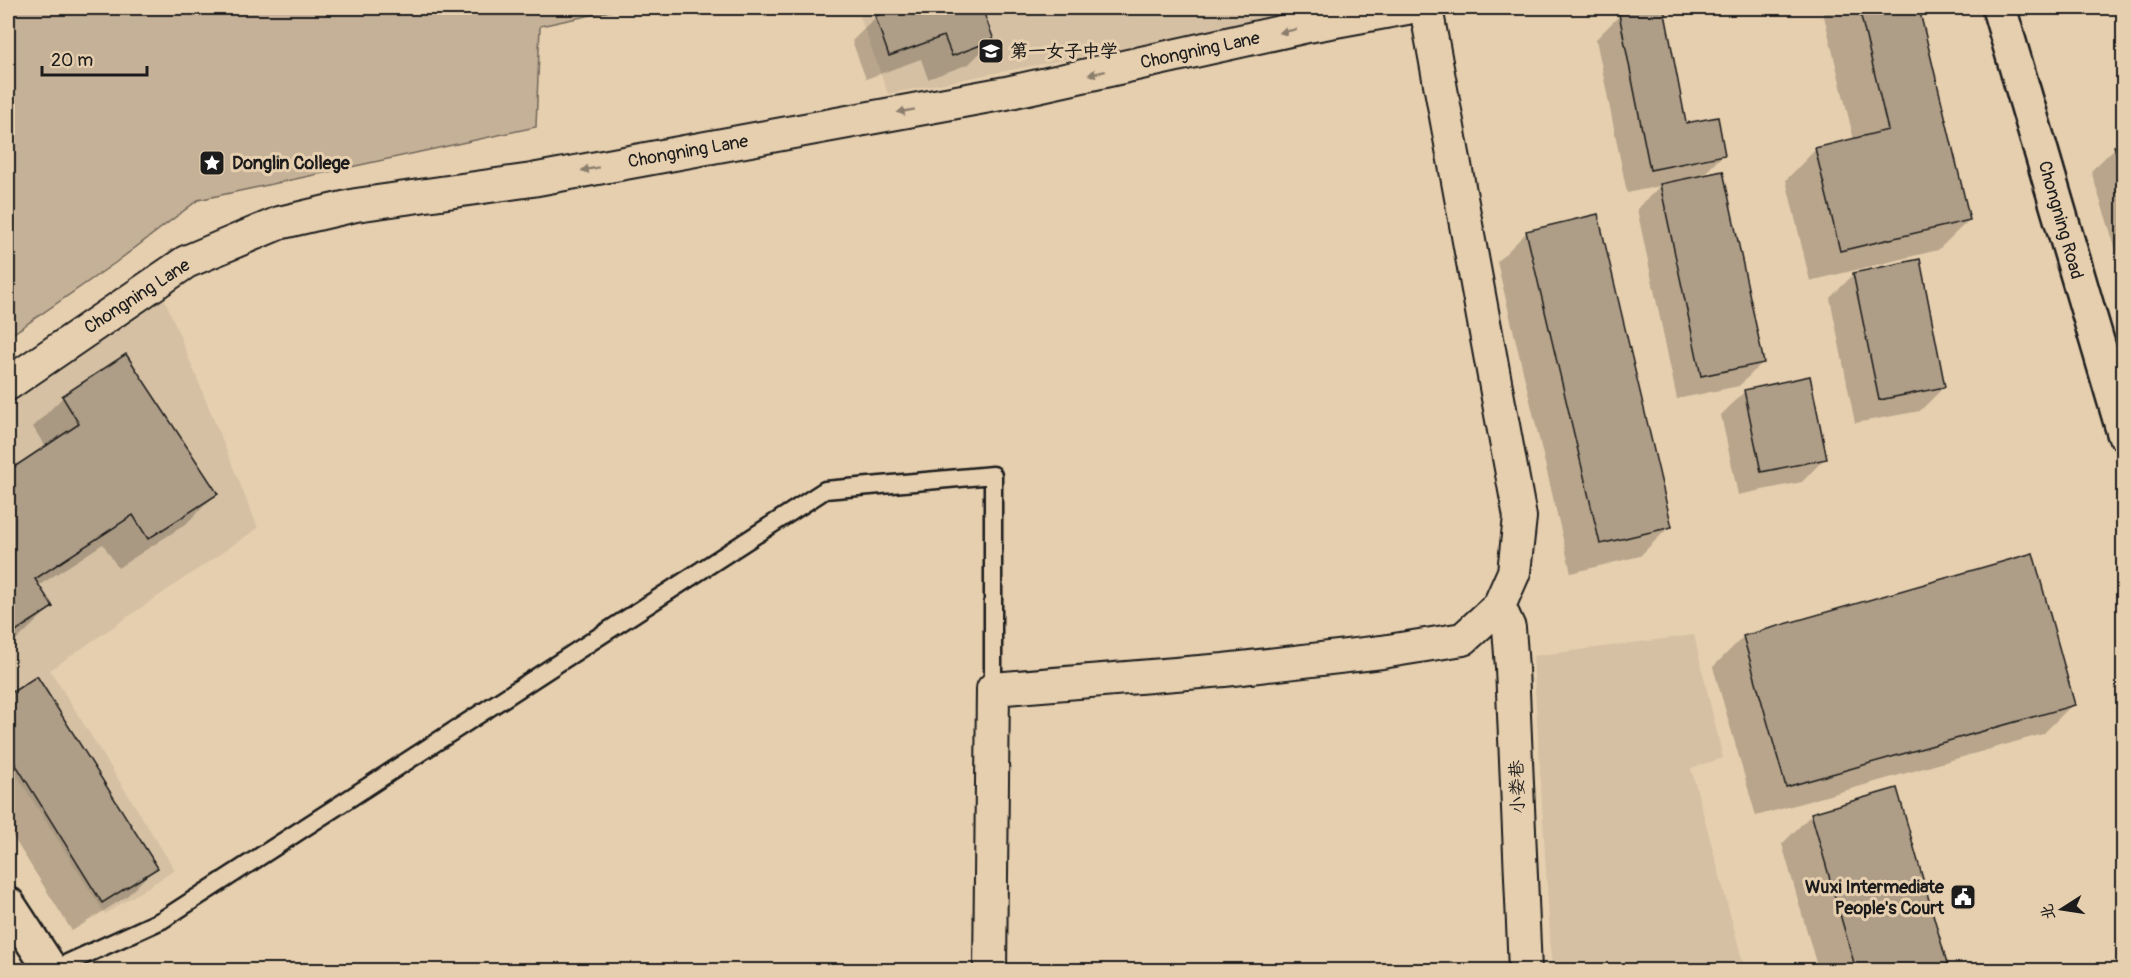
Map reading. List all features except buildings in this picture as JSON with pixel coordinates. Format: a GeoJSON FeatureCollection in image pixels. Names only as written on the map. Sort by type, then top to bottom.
{"type":"FeatureCollection","features":[{"type":"Feature","properties":{"kind":"street","name":"Chongning Lane"},"geometry":{"type":"LineString","coordinates":[[8,384],[186,262],[279,222],[356,205],[531,180],[1005,93],[1308,26],[1407,8]]}},
{"type":"Feature","properties":{"kind":"street"},"geometry":{"type":"LineString","coordinates":[[990,970],[993,688],[1224,670],[1382,652],[1463,639],[1499,606],[1514,572],[1520,517],[1426,8]]}},
{"type":"Feature","properties":{"kind":"street","name":"Chongning Road"},"geometry":{"type":"LineString","coordinates":[[1999,8],[2124,433]]}},
{"type":"Feature","properties":{"kind":"street","name":"小娄巷"},"geometry":{"type":"LineString","coordinates":[[1499,606],[1509,628],[1512,668],[1525,970]]}},
{"type":"Feature","properties":{"kind":"street"},"geometry":{"type":"LineString","coordinates":[[8,904],[51,970]]}},
{"type":"Feature","properties":{"kind":"lane"},"geometry":{"type":"LineString","coordinates":[[51,970],[162,920],[825,490],[993,475],[993,688]]}},
{"type":"Feature","properties":{"kind":"shaded area","name":"Donglin College"},"geometry":{"type":"Polygon","coordinates":[[[8,8],[624,8],[540,26],[536,127],[198,200],[115,263],[8,337],[8,8]]]}},
{"type":"Feature","properties":{"kind":"shaded area","name":"第一女子中学"},"geometry":{"type":"Polygon","coordinates":[[[857,8],[1330,8],[888,94],[857,8]]]}},
{"type":"Feature","properties":{"kind":"shaded area"},"geometry":{"type":"Polygon","coordinates":[[[163,295],[258,528],[50,670],[175,870],[105,914],[8,762],[8,404],[163,295]]]}},
{"type":"Feature","properties":{"kind":"shaded area"},"geometry":{"type":"Polygon","coordinates":[[[1694,635],[1723,758],[1691,768],[1745,970],[1552,970],[1533,656],[1694,635]]]}},
{"type":"Feature","properties":{"kind":"place","name":"第一女子中学"},"geometry":{"type":"Point","coordinates":[991,51]}},
{"type":"Feature","properties":{"kind":"place","name":"Donglin College"},"geometry":{"type":"Point","coordinates":[212,163]}},
{"type":"Feature","properties":{"kind":"place","name":"Wuxi Intermediate People's Court"},"geometry":{"type":"Point","coordinates":[1963,897]}}]}
